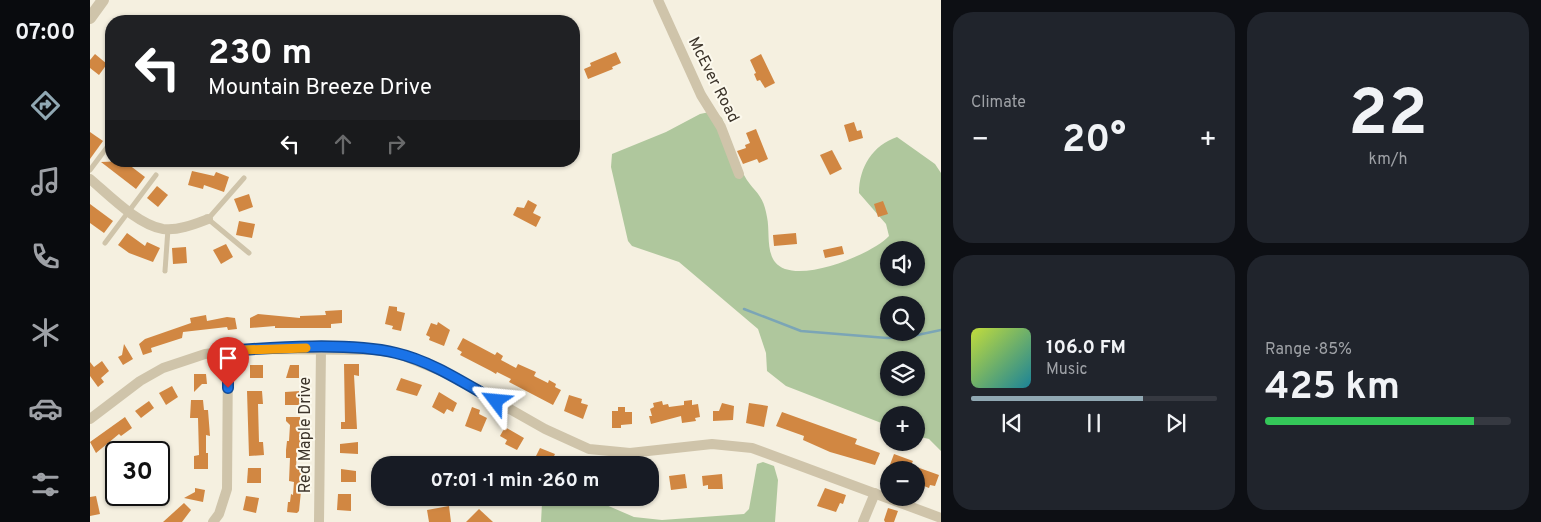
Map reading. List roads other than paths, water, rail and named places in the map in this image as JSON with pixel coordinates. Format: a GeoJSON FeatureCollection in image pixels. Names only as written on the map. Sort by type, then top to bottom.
{"type":"FeatureCollection","features":[{"type":"Feature","properties":{"kind":"street"},"geometry":{"type":"LineString","coordinates":[[90,18],[103,0]]}},
{"type":"Feature","properties":{"kind":"street","name":"McEver Road"},"geometry":{"type":"LineString","coordinates":[[658,0],[701,95],[721,127],[739,174]]}},
{"type":"Feature","properties":{"kind":"street"},"geometry":{"type":"LineString","coordinates":[[90,179],[144,223],[168,229],[184,227],[208,219]]}},
{"type":"Feature","properties":{"kind":"street"},"geometry":{"type":"LineString","coordinates":[[90,419],[140,380],[191,357],[228,351],[321,348],[375,350],[415,359],[446,373],[545,429],[589,449],[630,453],[712,444],[745,447],[773,454],[941,518]]}},
{"type":"Feature","properties":{"kind":"street","name":"Red Maple Drive"},"geometry":{"type":"LineString","coordinates":[[319,522],[321,348]]}},
{"type":"Feature","properties":{"kind":"street"},"geometry":{"type":"LineString","coordinates":[[212,522],[224,502],[227,489],[228,351]]}},
{"type":"Feature","properties":{"kind":"street"},"geometry":{"type":"LineString","coordinates":[[863,522],[875,493]]}},
{"type":"Feature","properties":{"kind":"lane"},"geometry":{"type":"LineString","coordinates":[[90,170],[105,150]]}},
{"type":"Feature","properties":{"kind":"lane"},"geometry":{"type":"LineString","coordinates":[[105,243],[156,175]]}},
{"type":"Feature","properties":{"kind":"lane"},"geometry":{"type":"LineString","coordinates":[[244,178],[208,219],[249,253]]}},
{"type":"Feature","properties":{"kind":"lane"},"geometry":{"type":"LineString","coordinates":[[165,271],[168,229]]}},
{"type":"Feature","properties":{"kind":"waterway"},"geometry":{"type":"LineString","coordinates":[[744,309],[801,331],[887,338],[908,337],[941,330]]}}]}
